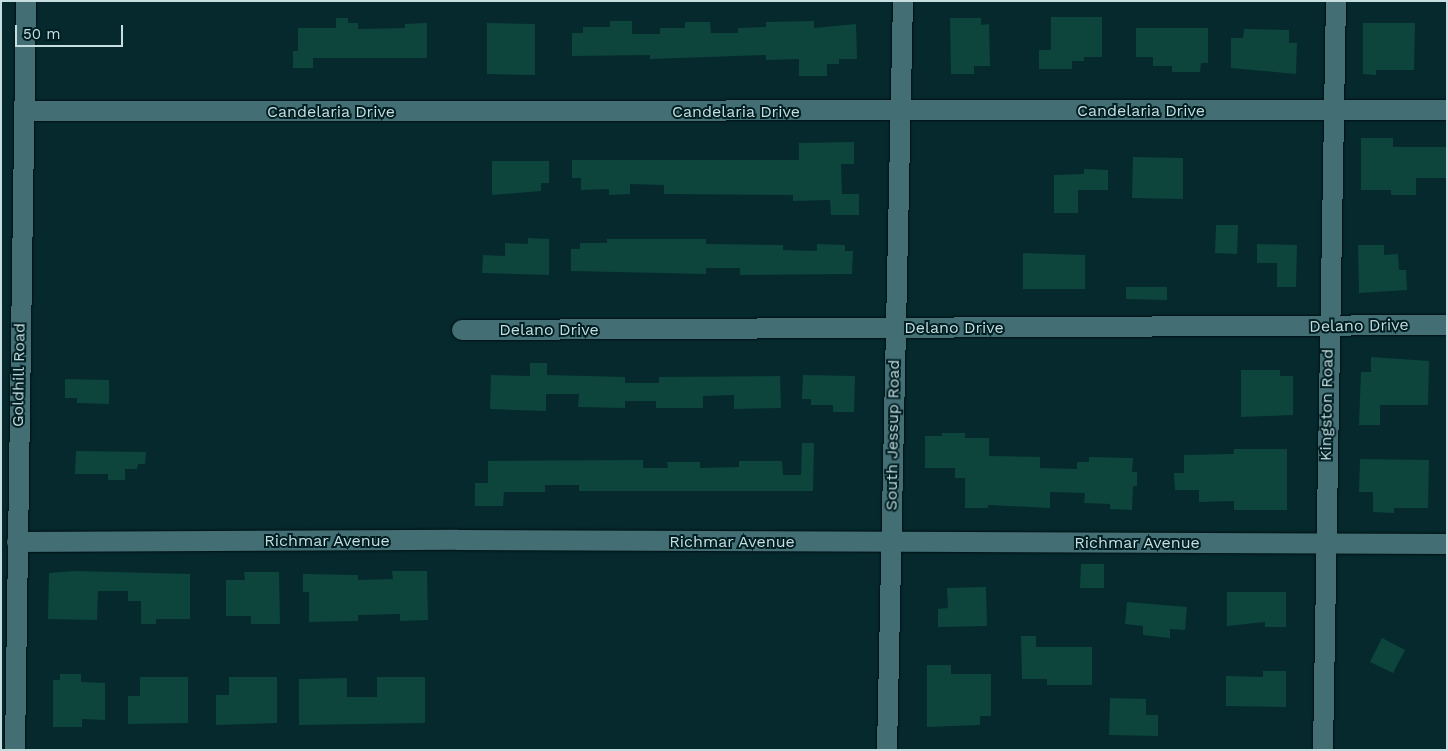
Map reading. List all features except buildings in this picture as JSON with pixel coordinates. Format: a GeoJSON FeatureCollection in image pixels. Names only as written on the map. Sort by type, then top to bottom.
{"type":"FeatureCollection","features":[{"type":"Feature","properties":{"kind":"street","name":"Goldhill Road"},"geometry":{"type":"LineString","coordinates":[[15,750],[17,542],[11,337],[25,111],[26,1]]}},
{"type":"Feature","properties":{"kind":"street","name":"South Jessup Road"},"geometry":{"type":"LineString","coordinates":[[888,750],[894,328],[903,1]]}},
{"type":"Feature","properties":{"kind":"street","name":"Kingston Road"},"geometry":{"type":"LineString","coordinates":[[1322,750],[1328,326],[1336,1]]}},
{"type":"Feature","properties":{"kind":"street","name":"Candelaria Drive"},"geometry":{"type":"LineString","coordinates":[[25,111],[1447,110]]}},
{"type":"Feature","properties":{"kind":"street","name":"Delano Drive"},"geometry":{"type":"LineString","coordinates":[[462,330],[1447,325]]}},
{"type":"Feature","properties":{"kind":"street","name":"Richmar Avenue"},"geometry":{"type":"LineString","coordinates":[[17,542],[1447,544]]}}]}
